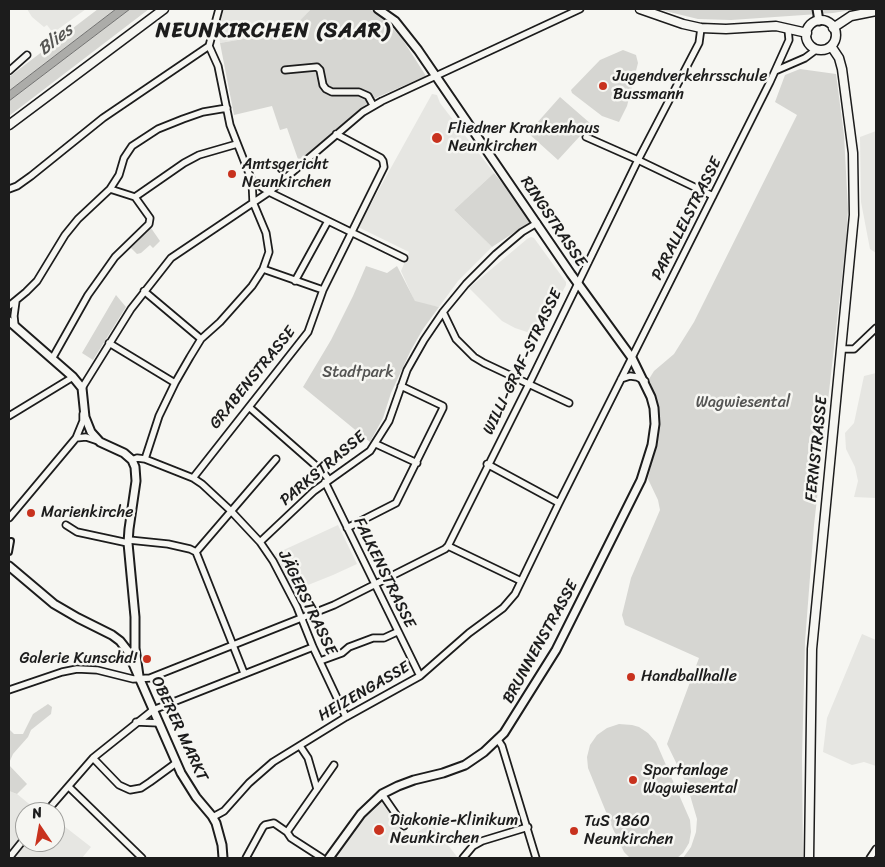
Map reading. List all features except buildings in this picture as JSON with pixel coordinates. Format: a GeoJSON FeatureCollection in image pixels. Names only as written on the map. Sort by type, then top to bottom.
{"type":"FeatureCollection","features":[{"type":"Feature","properties":{"kind":"main road"},"geometry":{"type":"LineString","coordinates":[[9,125],[164,9]]}},
{"type":"Feature","properties":{"kind":"main road"},"geometry":{"type":"LineString","coordinates":[[640,9],[683,24],[701,28],[726,29],[776,26],[807,33]]}},
{"type":"Feature","properties":{"kind":"main road"},"geometry":{"type":"LineString","coordinates":[[834,28],[851,16],[876,10]]}},
{"type":"Feature","properties":{"kind":"main road"},"geometry":{"type":"LineString","coordinates":[[819,21],[829,23],[834,28],[835,40],[826,49],[817,49],[809,43],[807,33],[812,25],[819,21]]}},
{"type":"Feature","properties":{"kind":"main road","name":"FERNSTRASSE"},"geometry":{"type":"LineString","coordinates":[[809,858],[812,650],[854,215],[855,181],[842,69],[839,58],[831,46]]}},
{"type":"Feature","properties":{"kind":"street"},"geometry":{"type":"LineString","coordinates":[[145,459],[159,416],[175,382],[201,339],[244,296],[263,268],[270,252],[269,244],[253,202],[252,181],[230,126],[218,66],[210,46],[219,9]]}},
{"type":"Feature","properties":{"kind":"street","name":"RINGSTRASSE"},"geometry":{"type":"LineString","coordinates":[[378,9],[387,14],[404,31],[632,358]]}},
{"type":"Feature","properties":{"kind":"street"},"geometry":{"type":"LineString","coordinates":[[82,388],[144,291],[171,258],[268,192],[373,105],[580,9]]}},
{"type":"Feature","properties":{"kind":"street"},"geometry":{"type":"LineString","coordinates":[[817,9],[819,21]]}},
{"type":"Feature","properties":{"kind":"street","name":"WILLI-GRAF-STRASSE"},"geometry":{"type":"LineString","coordinates":[[448,546],[638,160],[699,42],[701,28]]}},
{"type":"Feature","properties":{"kind":"street","name":"PARALLELSTRASSE"},"geometry":{"type":"LineString","coordinates":[[521,581],[775,71],[789,40],[788,29]]}},
{"type":"Feature","properties":{"kind":"street"},"geometry":{"type":"LineString","coordinates":[[9,189],[31,176],[103,118],[210,46]]}},
{"type":"Feature","properties":{"kind":"street"},"geometry":{"type":"LineString","coordinates":[[775,71],[805,58],[817,49]]}},
{"type":"Feature","properties":{"kind":"street"},"geometry":{"type":"LineString","coordinates":[[9,71],[27,55]]}},
{"type":"Feature","properties":{"kind":"street"},"geometry":{"type":"LineString","coordinates":[[285,70],[317,67],[321,74],[323,85],[329,92],[359,92],[368,96],[373,105]]}},
{"type":"Feature","properties":{"kind":"street"},"geometry":{"type":"LineString","coordinates":[[9,306],[37,280],[65,235],[78,219],[116,182],[128,151],[139,140],[158,129],[183,119],[203,112],[227,108]]}},
{"type":"Feature","properties":{"kind":"street","name":"GRABENSTRASSE"},"geometry":{"type":"LineString","coordinates":[[193,478],[308,332],[323,290],[384,168],[381,158],[336,134]]}},
{"type":"Feature","properties":{"kind":"street"},"geometry":{"type":"LineString","coordinates":[[586,137],[713,196]]}},
{"type":"Feature","properties":{"kind":"street"},"geometry":{"type":"LineString","coordinates":[[135,197],[184,163],[199,155],[237,144]]}},
{"type":"Feature","properties":{"kind":"street"},"geometry":{"type":"LineString","coordinates":[[252,181],[268,192],[404,258]]}},
{"type":"Feature","properties":{"kind":"street"},"geometry":{"type":"LineString","coordinates":[[52,359],[88,295],[103,274],[116,257],[151,221],[135,197],[110,189]]}},
{"type":"Feature","properties":{"kind":"street"},"geometry":{"type":"LineString","coordinates":[[295,281],[328,221]]}},
{"type":"Feature","properties":{"kind":"street","name":"PARKSTRASSE"},"geometry":{"type":"LineString","coordinates":[[260,542],[327,481],[366,454],[376,444],[390,422],[401,386],[414,357],[443,312],[466,284],[496,254],[522,232],[537,223]]}},
{"type":"Feature","properties":{"kind":"street"},"geometry":{"type":"LineString","coordinates":[[263,268],[323,290]]}},
{"type":"Feature","properties":{"kind":"street"},"geometry":{"type":"LineString","coordinates":[[144,291],[201,339]]}},
{"type":"Feature","properties":{"kind":"street"},"geometry":{"type":"LineString","coordinates":[[16,301],[12,324],[74,377],[82,388],[90,432],[100,442]]}},
{"type":"Feature","properties":{"kind":"street"},"geometry":{"type":"LineString","coordinates":[[443,312],[456,338],[474,357],[569,403]]}},
{"type":"Feature","properties":{"kind":"street"},"geometry":{"type":"LineString","coordinates":[[841,350],[854,349],[876,328]]}},
{"type":"Feature","properties":{"kind":"street"},"geometry":{"type":"LineString","coordinates":[[109,343],[175,382]]}},
{"type":"Feature","properties":{"kind":"street","name":"BRUNNENSTRASSE"},"geometry":{"type":"LineString","coordinates":[[329,858],[361,814],[382,794],[414,780],[465,765],[498,740],[556,650],[641,480],[652,445],[655,424],[654,408],[645,382],[632,358]]}},
{"type":"Feature","properties":{"kind":"street"},"geometry":{"type":"LineString","coordinates":[[621,379],[630,376],[637,377],[645,382]]}},
{"type":"Feature","properties":{"kind":"street"},"geometry":{"type":"LineString","coordinates":[[9,416],[74,377]]}},
{"type":"Feature","properties":{"kind":"street"},"geometry":{"type":"LineString","coordinates":[[347,528],[396,503],[443,407],[401,386]]}},
{"type":"Feature","properties":{"kind":"street","name":"FALKENSTRASSE"},"geometry":{"type":"LineString","coordinates":[[249,406],[323,472],[347,528],[420,676]]}},
{"type":"Feature","properties":{"kind":"street"},"geometry":{"type":"LineString","coordinates":[[9,518],[76,438],[83,421],[84,407]]}},
{"type":"Feature","properties":{"kind":"street"},"geometry":{"type":"LineString","coordinates":[[76,438],[86,437],[124,453],[132,460],[135,467],[136,481],[128,541],[140,678]]}},
{"type":"Feature","properties":{"kind":"street"},"geometry":{"type":"LineString","coordinates":[[376,444],[417,463]]}},
{"type":"Feature","properties":{"kind":"street","name":"JÄGERSTRASSE"},"geometry":{"type":"LineString","coordinates":[[132,460],[137,458],[145,459],[193,478],[232,510],[260,542],[284,581],[346,717]]}},
{"type":"Feature","properties":{"kind":"street"},"geometry":{"type":"LineString","coordinates":[[196,552],[276,459]]}},
{"type":"Feature","properties":{"kind":"street"},"geometry":{"type":"LineString","coordinates":[[487,464],[559,502]]}},
{"type":"Feature","properties":{"kind":"street"},"geometry":{"type":"LineString","coordinates":[[66,524],[77,532],[128,541],[168,544],[196,552],[244,673]]}},
{"type":"Feature","properties":{"kind":"street"},"geometry":{"type":"LineString","coordinates":[[9,552],[11,540]]}},
{"type":"Feature","properties":{"kind":"street"},"geometry":{"type":"LineString","coordinates":[[9,690],[62,672],[77,669],[88,669],[126,678],[150,678],[302,618],[375,585],[440,552],[448,546],[521,581]]}},
{"type":"Feature","properties":{"kind":"street"},"geometry":{"type":"LineString","coordinates":[[9,566],[54,604],[120,641],[127,650],[140,678]]}},
{"type":"Feature","properties":{"kind":"street","name":"HEIZENGASSE"},"geometry":{"type":"LineString","coordinates":[[213,818],[224,810],[267,766],[346,717],[420,676],[469,633],[503,608],[515,594],[521,581]]}},
{"type":"Feature","properties":{"kind":"street"},"geometry":{"type":"LineString","coordinates":[[320,661],[342,653],[357,644],[373,638],[384,638],[397,632]]}},
{"type":"Feature","properties":{"kind":"street"},"geometry":{"type":"LineString","coordinates":[[120,641],[130,641],[135,638]]}},
{"type":"Feature","properties":{"kind":"street"},"geometry":{"type":"LineString","coordinates":[[55,802],[93,758],[153,710],[313,647]]}},
{"type":"Feature","properties":{"kind":"street","name":"OBERER MARKT"},"geometry":{"type":"LineString","coordinates":[[140,678],[176,763],[188,785],[213,818],[219,833],[223,858]]}},
{"type":"Feature","properties":{"kind":"street"},"geometry":{"type":"LineString","coordinates":[[136,722],[159,723]]}},
{"type":"Feature","properties":{"kind":"street"},"geometry":{"type":"LineString","coordinates":[[498,740],[502,746],[536,858]]}},
{"type":"Feature","properties":{"kind":"street"},"geometry":{"type":"LineString","coordinates":[[300,746],[308,758],[317,789]]}},
{"type":"Feature","properties":{"kind":"street"},"geometry":{"type":"LineString","coordinates":[[93,758],[119,785],[130,790],[141,788],[176,763]]}},
{"type":"Feature","properties":{"kind":"street"},"geometry":{"type":"LineString","coordinates":[[287,832],[334,765]]}},
{"type":"Feature","properties":{"kind":"street"},"geometry":{"type":"LineString","coordinates":[[69,787],[142,858]]}},
{"type":"Feature","properties":{"kind":"street"},"geometry":{"type":"LineString","coordinates":[[382,794],[404,826]]}},
{"type":"Feature","properties":{"kind":"street"},"geometry":{"type":"LineString","coordinates":[[246,858],[265,824],[274,823],[287,832],[291,838],[322,858]]}},
{"type":"Feature","properties":{"kind":"street"},"geometry":{"type":"LineString","coordinates":[[463,858],[473,846],[482,841],[528,827]]}},
{"type":"Feature","properties":{"kind":"street"},"geometry":{"type":"LineString","coordinates":[[870,858],[876,849]]}},
{"type":"Feature","properties":{"kind":"shaded area"},"geometry":{"type":"Polygon","coordinates":[[[27,9],[86,9],[53,33],[47,25],[44,27],[32,17],[27,9]]]}},
{"type":"Feature","properties":{"kind":"shaded area"},"geometry":{"type":"Polygon","coordinates":[[[116,9],[130,9],[9,101],[9,91],[116,9]]]}},
{"type":"Feature","properties":{"kind":"shaded area"},"geometry":{"type":"Polygon","coordinates":[[[224,9],[311,9],[291,31],[220,43],[218,27],[224,9]]]}},
{"type":"Feature","properties":{"kind":"shaded area","name":"Fliedner Krankenhaus Neunkirchen"},"geometry":{"type":"Polygon","coordinates":[[[432,94],[437,95],[440,103],[494,173],[454,210],[492,247],[458,281],[439,307],[415,302],[401,271],[409,252],[358,227],[432,94]]]}},
{"type":"Feature","properties":{"kind":"shaded area"},"geometry":{"type":"Polygon","coordinates":[[[876,131],[876,253],[870,249],[861,202],[860,137],[876,131]]]}},
{"type":"Feature","properties":{"kind":"shaded area"},"geometry":{"type":"Polygon","coordinates":[[[531,237],[534,238],[566,282],[539,336],[515,328],[502,321],[469,288],[531,237]]]}},
{"type":"Feature","properties":{"kind":"shaded area"},"geometry":{"type":"Polygon","coordinates":[[[876,373],[876,498],[854,497],[858,481],[855,467],[846,449],[845,433],[854,423],[864,376],[876,373]]]}},
{"type":"Feature","properties":{"kind":"shaded area"},"geometry":{"type":"Polygon","coordinates":[[[338,525],[357,564],[293,591],[275,554],[338,525]]]}},
{"type":"Feature","properties":{"kind":"shaded area"},"geometry":{"type":"Polygon","coordinates":[[[862,634],[876,640],[876,766],[864,762],[852,765],[823,752],[827,718],[862,634]]]}},
{"type":"Feature","properties":{"kind":"shaded area"},"geometry":{"type":"Polygon","coordinates":[[[9,791],[17,794],[27,802],[15,802],[15,852],[65,852],[65,827],[91,847],[82,858],[9,858],[9,791]]]}},
{"type":"Feature","properties":{"kind":"shaded area","name":"Diakonie-Klinikum Neunkirchen"},"geometry":{"type":"Polygon","coordinates":[[[382,801],[410,837],[431,823],[458,858],[334,858],[364,818],[382,801]]]}},
{"type":"Feature","properties":{"kind":"green space"},"geometry":{"type":"Polygon","coordinates":[[[98,9],[116,9],[9,91],[9,77],[98,9]]]}},
{"type":"Feature","properties":{"kind":"green space"},"geometry":{"type":"Polygon","coordinates":[[[130,9],[149,9],[9,116],[9,101],[130,9]]]}},
{"type":"Feature","properties":{"kind":"green space"},"geometry":{"type":"Polygon","coordinates":[[[311,9],[368,9],[378,13],[401,37],[426,76],[371,100],[299,162],[287,128],[280,130],[272,106],[234,115],[220,43],[290,31],[311,9]]]}},
{"type":"Feature","properties":{"kind":"green space"},"geometry":{"type":"Polygon","coordinates":[[[657,9],[857,9],[833,13],[731,20],[698,19],[657,9]]]}},
{"type":"Feature","properties":{"kind":"green space","name":"Jugendverkehrsschule Bussmann"},"geometry":{"type":"Polygon","coordinates":[[[623,50],[636,55],[638,63],[627,106],[619,122],[602,116],[572,93],[571,90],[600,60],[623,50]]]}},
{"type":"Feature","properties":{"kind":"green space","name":"Wagwiesental"},"geometry":{"type":"Polygon","coordinates":[[[800,69],[836,74],[844,135],[848,209],[814,525],[805,642],[802,758],[803,858],[683,858],[691,847],[696,832],[697,819],[687,785],[667,744],[699,658],[625,625],[622,615],[631,578],[660,510],[658,500],[648,479],[659,427],[659,408],[649,379],[654,371],[674,354],[694,322],[797,115],[775,102],[785,75],[800,69]]]}},
{"type":"Feature","properties":{"kind":"green space"},"geometry":{"type":"Polygon","coordinates":[[[560,97],[591,124],[558,160],[528,133],[560,97]]]}},
{"type":"Feature","properties":{"kind":"green space"},"geometry":{"type":"Polygon","coordinates":[[[494,173],[533,220],[492,247],[454,210],[494,173]]]}},
{"type":"Feature","properties":{"kind":"green space"},"geometry":{"type":"Polygon","coordinates":[[[151,228],[160,241],[153,248],[150,245],[137,254],[131,248],[151,228]]]}},
{"type":"Feature","properties":{"kind":"green space","name":"Stadtpark"},"geometry":{"type":"Polygon","coordinates":[[[366,266],[387,273],[397,266],[415,301],[439,307],[411,350],[391,393],[383,418],[370,442],[303,387],[331,340],[366,266]]]}},
{"type":"Feature","properties":{"kind":"green space"},"geometry":{"type":"Polygon","coordinates":[[[116,295],[126,307],[93,360],[82,353],[116,295]]]}},
{"type":"Feature","properties":{"kind":"green space"},"geometry":{"type":"Polygon","coordinates":[[[48,704],[52,707],[51,714],[31,730],[28,737],[13,754],[9,763],[9,729],[14,734],[23,734],[33,714],[48,704]]]}},
{"type":"Feature","properties":{"kind":"green space","name":"Sportanlage Wagwiesental"},"geometry":{"type":"Polygon","coordinates":[[[619,724],[639,727],[656,742],[690,820],[691,832],[689,843],[683,853],[677,858],[630,858],[624,852],[613,829],[588,768],[587,757],[590,745],[597,735],[607,728],[619,724]]]}},
{"type":"Feature","properties":{"kind":"green space"},"geometry":{"type":"Polygon","coordinates":[[[9,765],[27,784],[17,794],[9,791],[9,765]]]}},
{"type":"Feature","properties":{"kind":"place","name":"Jugendverkehrsschule Bussmann"},"geometry":{"type":"Point","coordinates":[603,86]}},
{"type":"Feature","properties":{"kind":"place","name":"Fliedner Krankenhaus Neunkirchen"},"geometry":{"type":"Point","coordinates":[437,138]}},
{"type":"Feature","properties":{"kind":"place","name":"Amtsgericht Neunkirchen"},"geometry":{"type":"Point","coordinates":[232,174]}},
{"type":"Feature","properties":{"kind":"place","name":"Marienkirche"},"geometry":{"type":"Point","coordinates":[31,513]}},
{"type":"Feature","properties":{"kind":"place","name":"Galerie Kunschd!"},"geometry":{"type":"Point","coordinates":[147,659]}},
{"type":"Feature","properties":{"kind":"place","name":"Handballhalle"},"geometry":{"type":"Point","coordinates":[631,677]}},
{"type":"Feature","properties":{"kind":"place","name":"Sportanlage Wagwiesental"},"geometry":{"type":"Point","coordinates":[633,780]}},
{"type":"Feature","properties":{"kind":"place","name":"Diakonie-Klinikum Neunkirchen"},"geometry":{"type":"Point","coordinates":[379,830]}},
{"type":"Feature","properties":{"kind":"place","name":"TuS 1860 Neunkirchen"},"geometry":{"type":"Point","coordinates":[574,831]}},
{"type":"Feature","properties":{"kind":"district","name":"NEUNKIRCHEN (SAAR)"},"geometry":{"type":"Point","coordinates":[273,32]}},
{"type":"Feature","properties":{"kind":"water label","name":"Blies"},"geometry":{"type":"Point","coordinates":[56,40]}}]}
